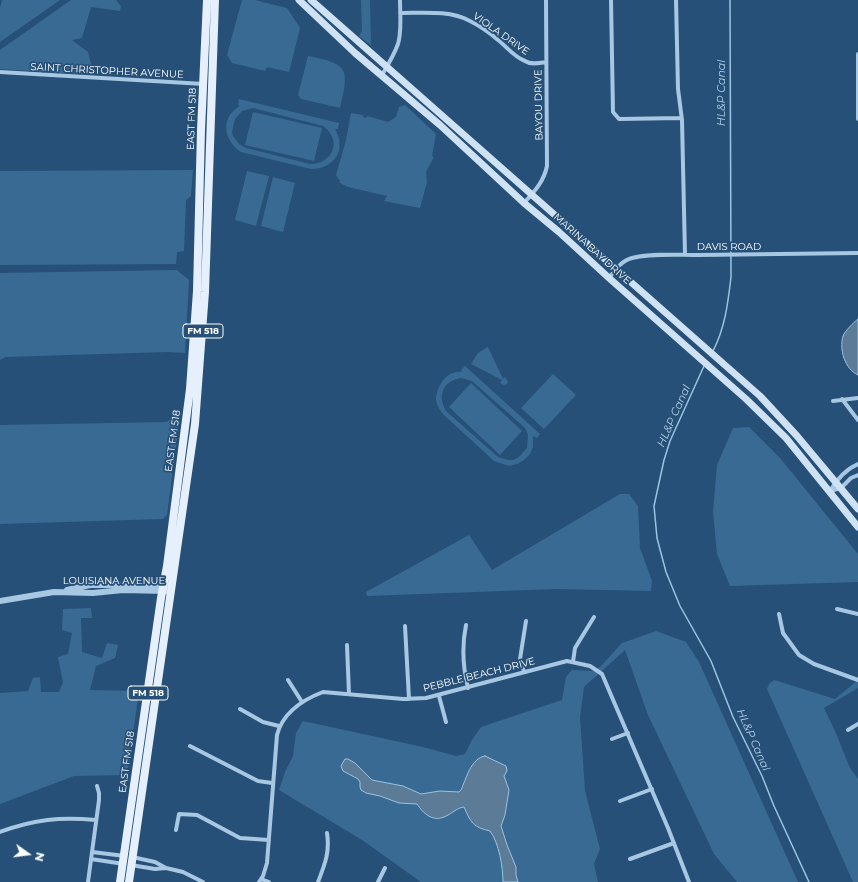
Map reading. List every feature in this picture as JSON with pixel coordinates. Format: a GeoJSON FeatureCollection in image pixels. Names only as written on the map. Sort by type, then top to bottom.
{"type":"FeatureCollection","features":[{"type":"Feature","properties":{"kind":"main road","name":"EAST FM 518"},"geometry":{"type":"LineString","coordinates":[[201,292],[198,226],[207,0]]}},
{"type":"Feature","properties":{"kind":"main road","name":"EAST FM 518"},"geometry":{"type":"LineString","coordinates":[[129,882],[128,860],[155,670],[167,588],[184,503],[195,424],[201,292],[208,225],[215,0]]}},
{"type":"Feature","properties":{"kind":"main road","name":"MARINA BAY DRIVE"},"geometry":{"type":"LineString","coordinates":[[299,0],[355,53],[440,125],[524,203],[559,232],[608,278],[746,399],[786,438],[858,527]]}},
{"type":"Feature","properties":{"kind":"main road","name":"MARINA BAY DRIVE"},"geometry":{"type":"LineString","coordinates":[[311,0],[760,396],[797,436],[858,509]]}},
{"type":"Feature","properties":{"kind":"main road"},"geometry":{"type":"LineString","coordinates":[[440,125],[447,119]]}},
{"type":"Feature","properties":{"kind":"main road"},"geometry":{"type":"LineString","coordinates":[[201,130],[211,130]]}},
{"type":"Feature","properties":{"kind":"main road"},"geometry":{"type":"LineString","coordinates":[[489,170],[495,163]]}},
{"type":"Feature","properties":{"kind":"main road"},"geometry":{"type":"LineString","coordinates":[[198,226],[208,225]]}},
{"type":"Feature","properties":{"kind":"main road"},"geometry":{"type":"LineString","coordinates":[[559,232],[567,226]]}},
{"type":"Feature","properties":{"kind":"main road"},"geometry":{"type":"LineString","coordinates":[[577,248],[583,241]]}},
{"type":"Feature","properties":{"kind":"main road"},"geometry":{"type":"LineString","coordinates":[[669,331],[677,322]]}},
{"type":"Feature","properties":{"kind":"main road","name":"EAST FM 518"},"geometry":{"type":"LineString","coordinates":[[167,588],[175,502],[198,341]]}},
{"type":"Feature","properties":{"kind":"main road"},"geometry":{"type":"LineString","coordinates":[[746,399],[756,400],[760,396]]}},
{"type":"Feature","properties":{"kind":"main road"},"geometry":{"type":"LineString","coordinates":[[186,423],[195,424]]}},
{"type":"Feature","properties":{"kind":"main road"},"geometry":{"type":"LineString","coordinates":[[175,502],[184,503]]}},
{"type":"Feature","properties":{"kind":"main road","name":"EAST FM 518"},"geometry":{"type":"LineString","coordinates":[[120,882],[128,860]]}},
{"type":"Feature","properties":{"kind":"street"},"geometry":{"type":"LineString","coordinates":[[382,75],[394,54],[398,42],[400,0]]}},
{"type":"Feature","properties":{"kind":"street","name":"BAYOU DRIVE"},"geometry":{"type":"LineString","coordinates":[[524,203],[542,182],[546,174],[547,166],[546,0]]}},
{"type":"Feature","properties":{"kind":"street"},"geometry":{"type":"LineString","coordinates":[[611,0],[613,112],[619,119],[681,118]]}},
{"type":"Feature","properties":{"kind":"street"},"geometry":{"type":"LineString","coordinates":[[676,0],[685,255]]}},
{"type":"Feature","properties":{"kind":"street","name":"VIOLA DRIVE"},"geometry":{"type":"LineString","coordinates":[[400,13],[459,16],[470,20],[524,61],[534,64],[546,62]]}},
{"type":"Feature","properties":{"kind":"street"},"geometry":{"type":"LineString","coordinates":[[858,54],[858,119]]}},
{"type":"Feature","properties":{"kind":"street","name":"SAINT CHRISTOPHER AVENUE"},"geometry":{"type":"LineString","coordinates":[[0,72],[212,85]]}},
{"type":"Feature","properties":{"kind":"street","name":"DAVIS ROAD"},"geometry":{"type":"LineString","coordinates":[[608,278],[621,264],[631,258],[717,254],[858,253]]}},
{"type":"Feature","properties":{"kind":"street"},"geometry":{"type":"LineString","coordinates":[[833,400],[858,398]]}},
{"type":"Feature","properties":{"kind":"street"},"geometry":{"type":"LineString","coordinates":[[842,399],[858,420]]}},
{"type":"Feature","properties":{"kind":"street"},"geometry":{"type":"LineString","coordinates":[[830,491],[836,481],[858,464]]}},
{"type":"Feature","properties":{"kind":"street"},"geometry":{"type":"LineString","coordinates":[[830,491],[841,488],[851,478],[858,475]]}},
{"type":"Feature","properties":{"kind":"street","name":"LOUISIANA AVENUE"},"geometry":{"type":"LineString","coordinates":[[0,601],[58,592],[93,593],[167,588]]}},
{"type":"Feature","properties":{"kind":"street"},"geometry":{"type":"LineString","coordinates":[[838,609],[858,614]]}},
{"type":"Feature","properties":{"kind":"street"},"geometry":{"type":"LineString","coordinates":[[779,614],[783,633],[799,655],[814,664],[858,678]]}},
{"type":"Feature","properties":{"kind":"street"},"geometry":{"type":"LineString","coordinates":[[574,662],[575,648],[594,617]]}},
{"type":"Feature","properties":{"kind":"street"},"geometry":{"type":"LineString","coordinates":[[524,672],[520,659],[526,621]]}},
{"type":"Feature","properties":{"kind":"street"},"geometry":{"type":"LineString","coordinates":[[466,625],[464,635],[465,674],[468,688]]}},
{"type":"Feature","properties":{"kind":"street"},"geometry":{"type":"LineString","coordinates":[[405,626],[409,699]]}},
{"type":"Feature","properties":{"kind":"street"},"geometry":{"type":"LineString","coordinates":[[347,645],[349,694]]}},
{"type":"Feature","properties":{"kind":"street","name":"PEBBLE BEACH DRIVE"},"geometry":{"type":"LineString","coordinates":[[260,880],[266,863],[269,840],[272,783],[277,735],[279,726],[287,714],[296,705],[323,692],[409,699],[439,696],[568,661],[590,666],[602,674],[652,789],[689,882]]}},
{"type":"Feature","properties":{"kind":"street"},"geometry":{"type":"LineString","coordinates":[[288,680],[302,702]]}},
{"type":"Feature","properties":{"kind":"street"},"geometry":{"type":"LineString","coordinates":[[439,696],[446,722]]}},
{"type":"Feature","properties":{"kind":"street"},"geometry":{"type":"LineString","coordinates":[[240,709],[263,722],[279,726]]}},
{"type":"Feature","properties":{"kind":"street"},"geometry":{"type":"LineString","coordinates":[[848,730],[858,724]]}},
{"type":"Feature","properties":{"kind":"street"},"geometry":{"type":"LineString","coordinates":[[612,739],[628,733]]}},
{"type":"Feature","properties":{"kind":"street"},"geometry":{"type":"LineString","coordinates":[[190,746],[258,781],[272,783]]}},
{"type":"Feature","properties":{"kind":"street"},"geometry":{"type":"LineString","coordinates":[[88,882],[99,800],[97,786]]}},
{"type":"Feature","properties":{"kind":"street"},"geometry":{"type":"LineString","coordinates":[[620,801],[652,789]]}},
{"type":"Feature","properties":{"kind":"street"},"geometry":{"type":"LineString","coordinates":[[176,830],[179,814],[196,815],[240,838],[269,840]]}},
{"type":"Feature","properties":{"kind":"street"},"geometry":{"type":"LineString","coordinates":[[0,832],[29,822],[47,819],[70,818],[96,820]]}},
{"type":"Feature","properties":{"kind":"street"},"geometry":{"type":"LineString","coordinates":[[318,882],[329,845],[327,832]]}},
{"type":"Feature","properties":{"kind":"street"},"geometry":{"type":"LineString","coordinates":[[630,860],[674,843]]}},
{"type":"Feature","properties":{"kind":"street"},"geometry":{"type":"LineString","coordinates":[[92,852],[128,860],[155,869],[166,868]]}},
{"type":"Feature","properties":{"kind":"street"},"geometry":{"type":"LineString","coordinates":[[91,859],[155,862],[166,868],[184,872],[203,882]]}},
{"type":"Feature","properties":{"kind":"street"},"geometry":{"type":"LineString","coordinates":[[378,882],[385,868]]}},
{"type":"Feature","properties":{"kind":"street"},"geometry":{"type":"LineString","coordinates":[[260,880],[269,882]]}},
{"type":"Feature","properties":{"kind":"shaded area"},"geometry":{"type":"Polygon","coordinates":[[[2,0],[60,0],[0,42],[0,8],[2,0]]]}},
{"type":"Feature","properties":{"kind":"shaded area"},"geometry":{"type":"Polygon","coordinates":[[[71,0],[116,0],[121,6],[120,11],[91,7],[82,38],[72,40],[88,52],[94,75],[0,69],[0,50],[71,0]]]}},
{"type":"Feature","properties":{"kind":"shaded area"},"geometry":{"type":"Polygon","coordinates":[[[242,0],[255,0],[287,8],[300,28],[289,72],[267,67],[265,71],[232,63],[227,55],[242,0]]]}},
{"type":"Feature","properties":{"kind":"shaded area"},"geometry":{"type":"Polygon","coordinates":[[[361,0],[370,0],[371,45],[359,36],[362,31],[361,0]]]}},
{"type":"Feature","properties":{"kind":"shaded area"},"geometry":{"type":"Polygon","coordinates":[[[308,56],[331,62],[338,65],[343,70],[345,84],[340,108],[301,99],[298,95],[308,56]]]}},
{"type":"Feature","properties":{"kind":"shaded area"},"geometry":{"type":"Polygon","coordinates":[[[239,99],[339,123],[338,129],[335,129],[340,144],[339,150],[332,162],[327,166],[311,169],[241,152],[230,141],[226,129],[229,116],[240,106],[238,105],[239,99]],[[253,108],[242,111],[235,119],[232,132],[239,144],[246,148],[310,164],[325,160],[333,150],[333,138],[323,126],[253,108]]]}},
{"type":"Feature","properties":{"kind":"shaded area"},"geometry":{"type":"Polygon","coordinates":[[[405,105],[436,134],[432,156],[434,157],[426,172],[427,182],[420,208],[384,201],[387,196],[348,187],[340,183],[336,175],[346,140],[351,113],[363,115],[363,117],[366,118],[367,116],[388,122],[396,117],[399,107],[405,105]]]}},
{"type":"Feature","properties":{"kind":"shaded area"},"geometry":{"type":"Polygon","coordinates":[[[253,112],[322,128],[314,161],[245,145],[253,112]]]}},
{"type":"Feature","properties":{"kind":"shaded area"},"geometry":{"type":"Polygon","coordinates":[[[193,170],[191,196],[186,200],[184,251],[177,252],[176,264],[0,265],[0,171],[193,170]]]}},
{"type":"Feature","properties":{"kind":"shaded area"},"geometry":{"type":"Polygon","coordinates":[[[247,171],[269,176],[256,226],[235,220],[247,171]]]}},
{"type":"Feature","properties":{"kind":"shaded area"},"geometry":{"type":"Polygon","coordinates":[[[273,177],[295,183],[283,232],[261,226],[273,177]]]}},
{"type":"Feature","properties":{"kind":"shaded area"},"geometry":{"type":"Polygon","coordinates":[[[177,270],[189,280],[185,353],[167,352],[5,357],[0,360],[0,273],[177,270]]]}},
{"type":"Feature","properties":{"kind":"shaded area"},"geometry":{"type":"Polygon","coordinates":[[[858,319],[858,375],[846,364],[842,341],[844,334],[849,327],[858,319]]]}},
{"type":"Feature","properties":{"kind":"shaded area"},"geometry":{"type":"Polygon","coordinates":[[[488,347],[503,379],[505,377],[508,382],[507,384],[504,385],[500,383],[502,380],[471,364],[478,353],[488,347]]]}},
{"type":"Feature","properties":{"kind":"shaded area"},"geometry":{"type":"Polygon","coordinates":[[[465,366],[540,434],[537,438],[533,436],[533,447],[530,454],[524,460],[509,466],[494,461],[440,410],[436,400],[438,389],[448,376],[452,373],[462,372],[461,370],[465,366]],[[461,378],[450,382],[446,386],[443,390],[442,400],[446,411],[498,457],[508,460],[518,458],[527,448],[528,435],[525,428],[472,381],[461,378]]]}},
{"type":"Feature","properties":{"kind":"shaded area"},"geometry":{"type":"Polygon","coordinates":[[[553,374],[576,395],[544,429],[521,408],[553,374]]]}},
{"type":"Feature","properties":{"kind":"shaded area"},"geometry":{"type":"Polygon","coordinates":[[[471,383],[522,431],[500,455],[449,407],[471,383]]]}},
{"type":"Feature","properties":{"kind":"shaded area"},"geometry":{"type":"Polygon","coordinates":[[[175,414],[180,417],[167,515],[163,519],[0,524],[0,425],[167,422],[175,414]]]}},
{"type":"Feature","properties":{"kind":"shaded area"},"geometry":{"type":"Polygon","coordinates":[[[749,427],[780,458],[858,554],[858,582],[730,586],[717,554],[713,512],[717,465],[733,428],[749,427]]]}},
{"type":"Feature","properties":{"kind":"shaded area"},"geometry":{"type":"Polygon","coordinates":[[[620,494],[629,494],[638,506],[640,548],[652,581],[651,591],[557,589],[367,596],[366,592],[469,535],[492,570],[620,494]]]}},
{"type":"Feature","properties":{"kind":"shaded area"},"geometry":{"type":"Polygon","coordinates":[[[91,608],[92,618],[81,618],[82,652],[102,658],[107,643],[118,645],[115,658],[96,666],[90,690],[139,691],[127,775],[74,776],[0,804],[0,693],[28,691],[33,678],[40,677],[41,692],[59,692],[63,682],[58,657],[68,654],[72,633],[62,630],[63,609],[91,608]]]}},
{"type":"Feature","properties":{"kind":"shaded area"},"geometry":{"type":"Polygon","coordinates":[[[656,631],[686,642],[699,662],[798,882],[737,882],[714,854],[648,715],[625,650],[584,687],[580,717],[585,791],[600,849],[594,864],[598,882],[421,882],[362,840],[279,790],[285,772],[293,756],[296,733],[303,721],[423,747],[456,756],[465,754],[481,727],[562,700],[566,677],[572,670],[592,671],[600,667],[622,643],[656,631]]]}},
{"type":"Feature","properties":{"kind":"shaded area"},"geometry":{"type":"Polygon","coordinates":[[[774,680],[835,699],[858,680],[858,688],[824,708],[850,768],[858,779],[858,882],[853,882],[767,689],[769,684],[774,680]]]}},
{"type":"Feature","properties":{"kind":"shaded area"},"geometry":{"type":"Polygon","coordinates":[[[485,756],[506,766],[507,771],[504,776],[509,790],[505,815],[501,826],[516,867],[518,882],[503,882],[500,855],[493,836],[490,831],[473,824],[464,807],[440,818],[428,816],[417,804],[399,803],[366,793],[361,790],[358,779],[343,771],[341,766],[345,759],[348,759],[355,763],[372,780],[403,786],[421,794],[440,791],[459,792],[473,765],[480,758],[485,756]]]}},
{"type":"Feature","properties":{"kind":"waterway","name":"HL&P Canal"},"geometry":{"type":"LineString","coordinates":[[713,351],[723,324],[731,277],[730,0]]}},
{"type":"Feature","properties":{"kind":"waterway","name":"HL&P Canal"},"geometry":{"type":"LineString","coordinates":[[704,366],[670,441],[664,460],[654,506],[657,538],[666,572],[680,606],[711,661],[733,717],[762,776],[809,882]]}}]}
